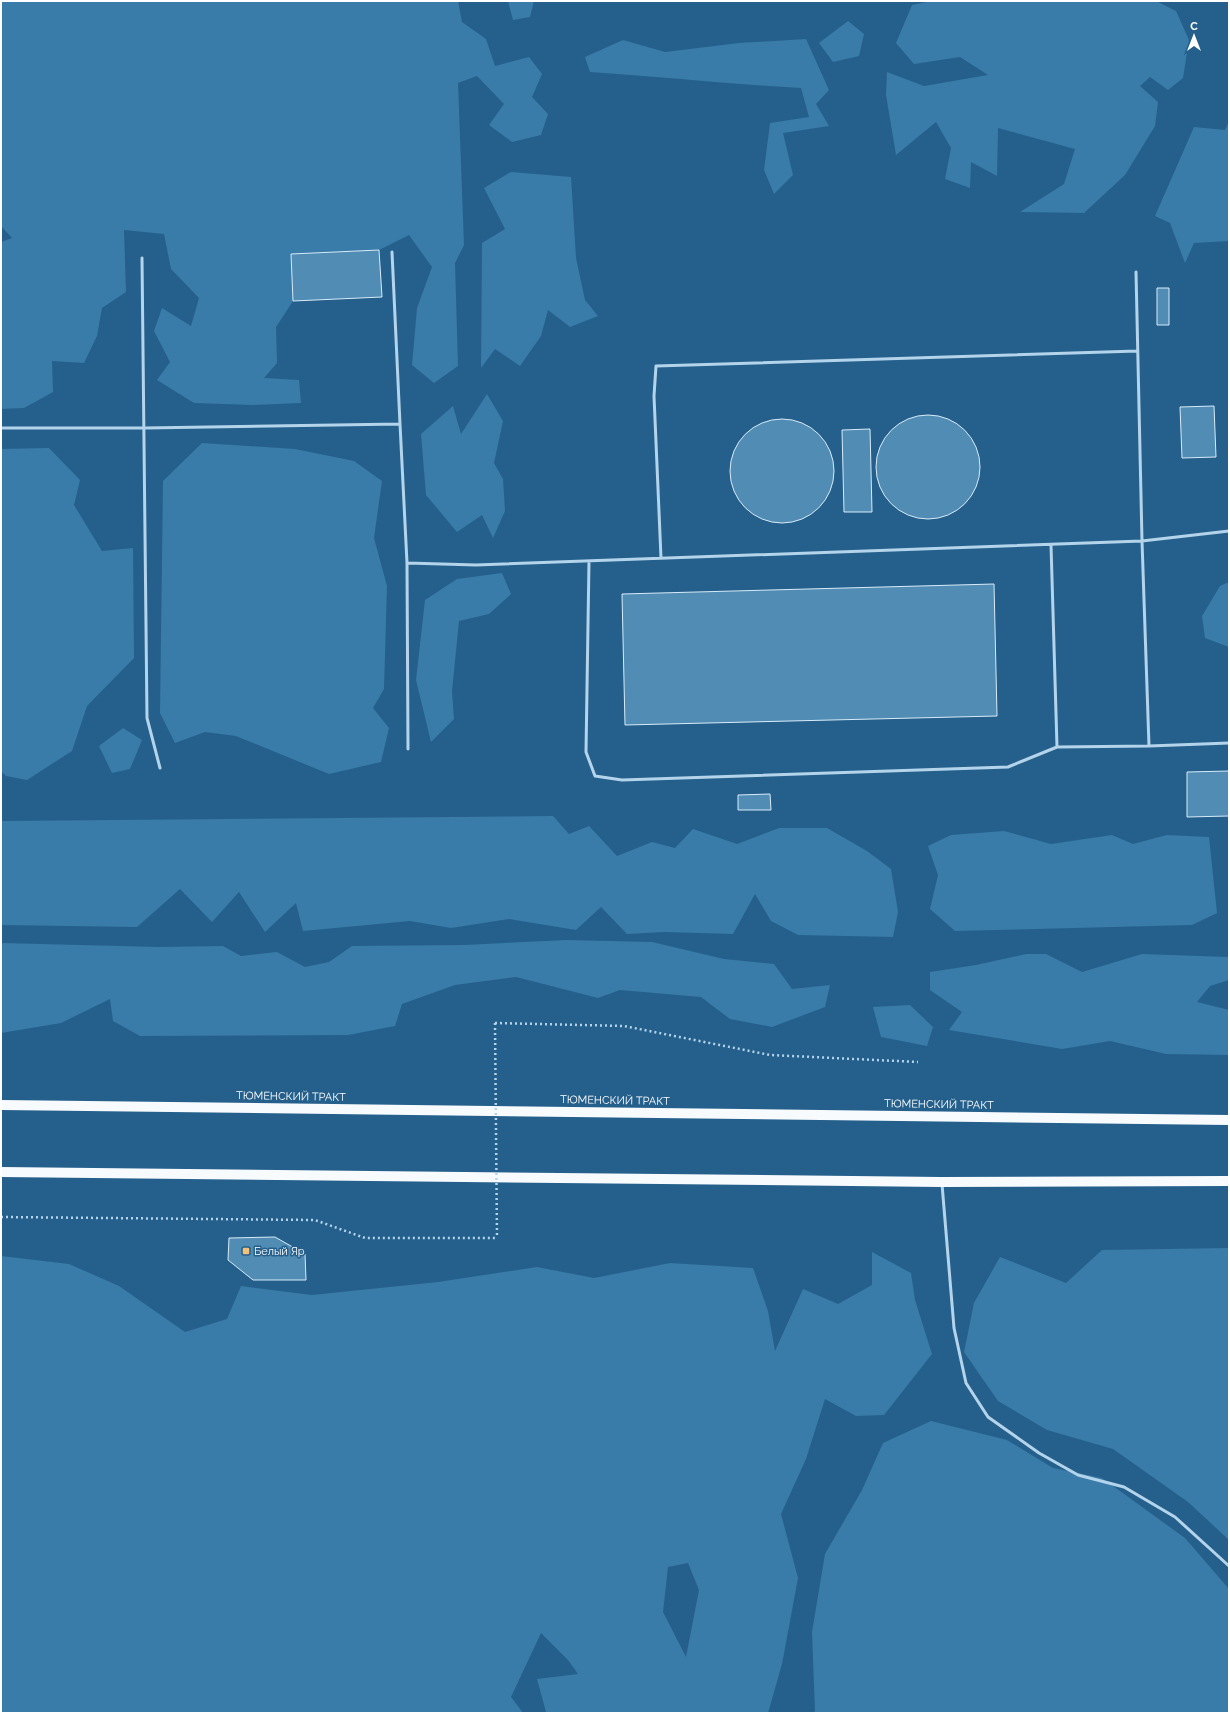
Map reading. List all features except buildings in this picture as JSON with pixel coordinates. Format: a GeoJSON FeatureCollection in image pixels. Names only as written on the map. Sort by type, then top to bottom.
{"type":"FeatureCollection","features":[{"type":"Feature","properties":{"kind":"main road","name":"ТЮМЕНСКИЙ ТРАКТ"},"geometry":{"type":"LineString","coordinates":[[1,1105],[1229,1120]]}},
{"type":"Feature","properties":{"kind":"main road"},"geometry":{"type":"LineString","coordinates":[[1,1172],[941,1182],[1229,1181]]}},
{"type":"Feature","properties":{"kind":"lane"},"geometry":{"type":"LineString","coordinates":[[392,252],[407,563],[408,749]]}},
{"type":"Feature","properties":{"kind":"lane"},"geometry":{"type":"LineString","coordinates":[[142,258],[147,718],[160,768]]}},
{"type":"Feature","properties":{"kind":"lane"},"geometry":{"type":"LineString","coordinates":[[1136,272],[1148,746]]}},
{"type":"Feature","properties":{"kind":"lane"},"geometry":{"type":"LineString","coordinates":[[661,558],[654,396],[656,366],[1137,350]]}},
{"type":"Feature","properties":{"kind":"lane"},"geometry":{"type":"LineString","coordinates":[[1,428],[145,428],[400,424]]}},
{"type":"Feature","properties":{"kind":"lane"},"geometry":{"type":"LineString","coordinates":[[407,563],[476,565],[1142,542],[1229,531]]}},
{"type":"Feature","properties":{"kind":"lane"},"geometry":{"type":"LineString","coordinates":[[1051,545],[1057,747]]}},
{"type":"Feature","properties":{"kind":"lane"},"geometry":{"type":"LineString","coordinates":[[589,561],[586,752],[595,776],[622,780],[1008,767],[1057,747],[1229,743]]}},
{"type":"Feature","properties":{"kind":"lane"},"geometry":{"type":"LineString","coordinates":[[941,1182],[954,1328],[966,1383],[988,1417],[1038,1453],[1078,1475],[1124,1487],[1175,1517],[1229,1566]]}},
{"type":"Feature","properties":{"kind":"path"},"geometry":{"type":"LineString","coordinates":[[1,1217],[315,1220],[365,1238],[497,1238],[495,1023],[624,1026],[770,1055],[918,1062]]}},
{"type":"Feature","properties":{"kind":"shaded area"},"geometry":{"type":"Polygon","coordinates":[[[1,1],[458,1],[462,22],[486,39],[495,66],[529,57],[542,74],[532,97],[548,114],[541,135],[512,142],[489,125],[504,104],[477,76],[458,83],[464,245],[455,263],[458,366],[434,383],[412,365],[417,308],[432,267],[409,235],[379,250],[291,254],[293,301],[276,327],[277,363],[264,378],[299,380],[301,403],[252,405],[194,403],[157,380],[170,362],[154,331],[162,308],[191,326],[199,298],[171,269],[164,234],[124,230],[126,292],[102,308],[97,336],[84,363],[52,361],[53,392],[24,408],[1,409],[1,242],[12,238],[1,226],[1,1]]]}},
{"type":"Feature","properties":{"kind":"shaded area"},"geometry":{"type":"Polygon","coordinates":[[[508,1],[534,1],[530,17],[513,20],[508,1]]]}},
{"type":"Feature","properties":{"kind":"shaded area"},"geometry":{"type":"Polygon","coordinates":[[[932,1],[1156,1],[1176,11],[1189,40],[1183,78],[1168,90],[1150,77],[1140,86],[1158,102],[1155,126],[1125,175],[1084,213],[1020,212],[1064,184],[1075,149],[998,128],[997,176],[971,162],[970,188],[945,179],[951,148],[936,122],[896,155],[886,95],[887,72],[924,86],[988,75],[960,57],[914,64],[896,43],[912,5],[932,1]]]}},
{"type":"Feature","properties":{"kind":"shaded area"},"geometry":{"type":"Polygon","coordinates":[[[848,21],[864,34],[859,56],[833,62],[819,43],[848,21]]]}},
{"type":"Feature","properties":{"kind":"shaded area"},"geometry":{"type":"Polygon","coordinates":[[[806,39],[829,90],[816,104],[829,126],[783,133],[793,175],[774,194],[764,170],[770,123],[809,117],[801,88],[590,72],[585,57],[623,40],[665,52],[739,43],[806,39]]]}},
{"type":"Feature","properties":{"kind":"shaded area"},"geometry":{"type":"Polygon","coordinates":[[[1229,121],[1229,241],[1194,243],[1185,263],[1170,223],[1155,216],[1194,127],[1225,130],[1229,121]]]}},
{"type":"Feature","properties":{"kind":"shaded area"},"geometry":{"type":"Polygon","coordinates":[[[511,172],[571,177],[576,258],[585,300],[598,316],[570,327],[548,310],[541,336],[520,366],[495,349],[481,368],[482,243],[505,229],[484,188],[511,172]]]}},
{"type":"Feature","properties":{"kind":"shaded area"},"geometry":{"type":"Polygon","coordinates":[[[487,394],[503,421],[494,463],[503,479],[505,511],[493,538],[482,515],[457,532],[426,495],[421,434],[453,406],[461,434],[487,394]]]}},
{"type":"Feature","properties":{"kind":"shaded area"},"geometry":{"type":"Polygon","coordinates":[[[202,443],[295,449],[354,461],[382,481],[374,538],[387,586],[384,689],[373,708],[389,728],[381,762],[329,774],[236,736],[205,732],[175,743],[160,713],[163,481],[202,443]]]}},
{"type":"Feature","properties":{"kind":"shaded area"},"geometry":{"type":"Polygon","coordinates":[[[49,448],[80,480],[74,505],[102,551],[133,548],[134,658],[87,706],[72,751],[27,780],[6,776],[1,771],[1,449],[49,448]]]}},
{"type":"Feature","properties":{"kind":"shaded area"},"geometry":{"type":"Polygon","coordinates":[[[502,573],[511,594],[489,614],[459,621],[452,691],[454,719],[431,742],[416,680],[425,600],[457,579],[502,573]]]}},
{"type":"Feature","properties":{"kind":"shaded area"},"geometry":{"type":"Polygon","coordinates":[[[1229,582],[1229,647],[1205,638],[1202,616],[1220,586],[1229,582]]]}},
{"type":"Feature","properties":{"kind":"shaded area"},"geometry":{"type":"Polygon","coordinates":[[[123,728],[142,740],[130,769],[112,773],[99,746],[123,728]]]}},
{"type":"Feature","properties":{"kind":"shaded area"},"geometry":{"type":"Polygon","coordinates":[[[553,816],[569,834],[589,826],[617,856],[652,842],[675,848],[693,829],[737,844],[779,828],[827,828],[867,851],[891,869],[898,912],[893,937],[798,935],[771,921],[755,894],[733,934],[664,932],[627,934],[601,907],[576,930],[509,919],[451,928],[410,921],[303,931],[296,903],[265,932],[239,892],[212,922],[180,889],[137,927],[1,925],[1,821],[553,816]]]}},
{"type":"Feature","properties":{"kind":"shaded area"},"geometry":{"type":"Polygon","coordinates":[[[1004,831],[1051,844],[1112,835],[1133,844],[1167,835],[1209,837],[1217,913],[1192,925],[955,931],[930,909],[938,875],[928,846],[951,835],[1004,831]]]}},
{"type":"Feature","properties":{"kind":"shaded area"},"geometry":{"type":"Polygon","coordinates":[[[567,940],[652,942],[724,959],[774,964],[792,989],[830,985],[825,1007],[772,1027],[730,1019],[701,997],[620,990],[598,998],[516,977],[455,985],[402,1004],[395,1026],[348,1035],[140,1036],[113,1021],[110,999],[61,1023],[1,1033],[1,943],[160,947],[223,946],[241,956],[277,952],[305,967],[329,962],[352,946],[464,945],[567,940]]]}},
{"type":"Feature","properties":{"kind":"shaded area"},"geometry":{"type":"Polygon","coordinates":[[[1026,954],[1046,954],[1082,972],[1142,954],[1229,957],[1229,980],[1210,986],[1197,1002],[1229,1010],[1229,1055],[1166,1054],[1110,1041],[1062,1049],[949,1030],[962,1012],[930,990],[930,972],[976,965],[1026,954]]]}},
{"type":"Feature","properties":{"kind":"shaded area"},"geometry":{"type":"Polygon","coordinates":[[[910,1005],[933,1027],[927,1046],[881,1037],[873,1007],[910,1005]]]}},
{"type":"Feature","properties":{"kind":"shaded area"},"geometry":{"type":"Polygon","coordinates":[[[1229,1248],[1229,1540],[1188,1502],[1113,1449],[1047,1430],[998,1401],[964,1352],[974,1303],[1000,1257],[1066,1283],[1102,1250],[1229,1248]]]}},
{"type":"Feature","properties":{"kind":"shaded area"},"geometry":{"type":"Polygon","coordinates":[[[872,1252],[911,1273],[915,1300],[932,1354],[884,1415],[856,1416],[825,1399],[806,1459],[781,1514],[798,1578],[782,1664],[768,1713],[545,1713],[546,1712],[537,1679],[578,1674],[568,1660],[541,1633],[511,1697],[523,1713],[1,1713],[1,1256],[69,1264],[119,1286],[185,1332],[227,1319],[241,1286],[312,1295],[438,1282],[537,1267],[594,1278],[670,1263],[753,1268],[768,1311],[775,1351],[803,1289],[838,1304],[872,1285],[872,1252]],[[688,1563],[668,1567],[663,1612],[686,1657],[699,1590],[688,1563]]]}},
{"type":"Feature","properties":{"kind":"shaded area"},"geometry":{"type":"Polygon","coordinates":[[[931,1421],[1007,1440],[1053,1468],[1102,1478],[1185,1538],[1229,1589],[1229,1713],[813,1713],[815,1711],[812,1632],[825,1554],[862,1490],[883,1443],[931,1421]]]}},
{"type":"Feature","properties":{"kind":"place","name":"Белый Яр"},"geometry":{"type":"Point","coordinates":[246,1251]}}]}
